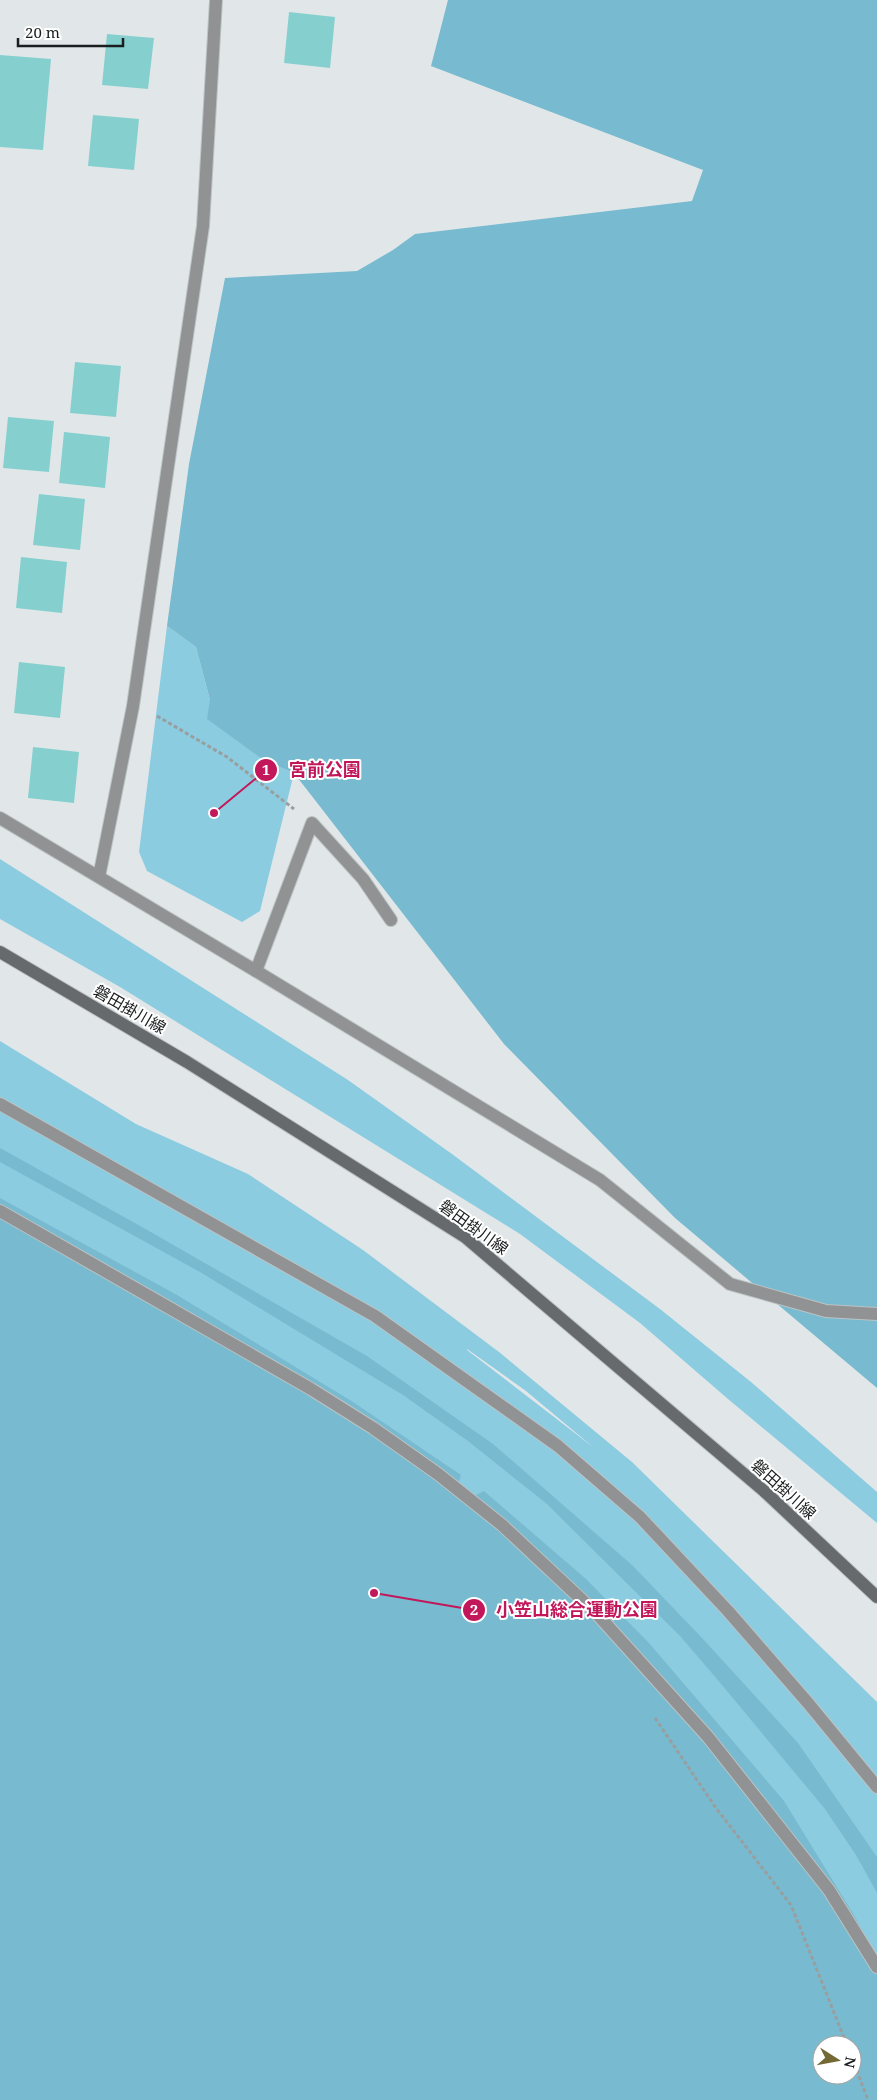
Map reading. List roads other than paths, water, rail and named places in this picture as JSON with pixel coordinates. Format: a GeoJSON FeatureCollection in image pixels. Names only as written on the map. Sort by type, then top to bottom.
{"type":"FeatureCollection","features":[{"type":"Feature","properties":{"kind":"main road","name":"磐田掛川線"},"geometry":{"type":"LineString","coordinates":[[0,952],[187,1062],[465,1237],[764,1491],[877,1597]]}},
{"type":"Feature","properties":{"kind":"street"},"geometry":{"type":"LineString","coordinates":[[99,877],[133,706],[203,226],[216,0]]}},
{"type":"Feature","properties":{"kind":"street"},"geometry":{"type":"LineString","coordinates":[[0,818],[600,1180],[730,1284],[826,1312],[877,1314]]}},
{"type":"Feature","properties":{"kind":"street"},"geometry":{"type":"LineString","coordinates":[[256,971],[312,823],[363,880],[391,920]]}},
{"type":"Feature","properties":{"kind":"street"},"geometry":{"type":"LineString","coordinates":[[0,1104],[376,1316],[558,1446],[640,1517],[721,1604],[808,1703],[877,1787]]}},
{"type":"Feature","properties":{"kind":"street"},"geometry":{"type":"LineString","coordinates":[[0,1211],[184,1314],[326,1398],[373,1428],[438,1474],[502,1525],[597,1614],[708,1737],[830,1890],[877,1967]]}},
{"type":"Feature","properties":{"kind":"place","name":"宮前公園"},"geometry":{"type":"Point","coordinates":[214,813]}},
{"type":"Feature","properties":{"kind":"place","name":"小笠山総合運動公園"},"geometry":{"type":"Point","coordinates":[374,1593]}}]}
